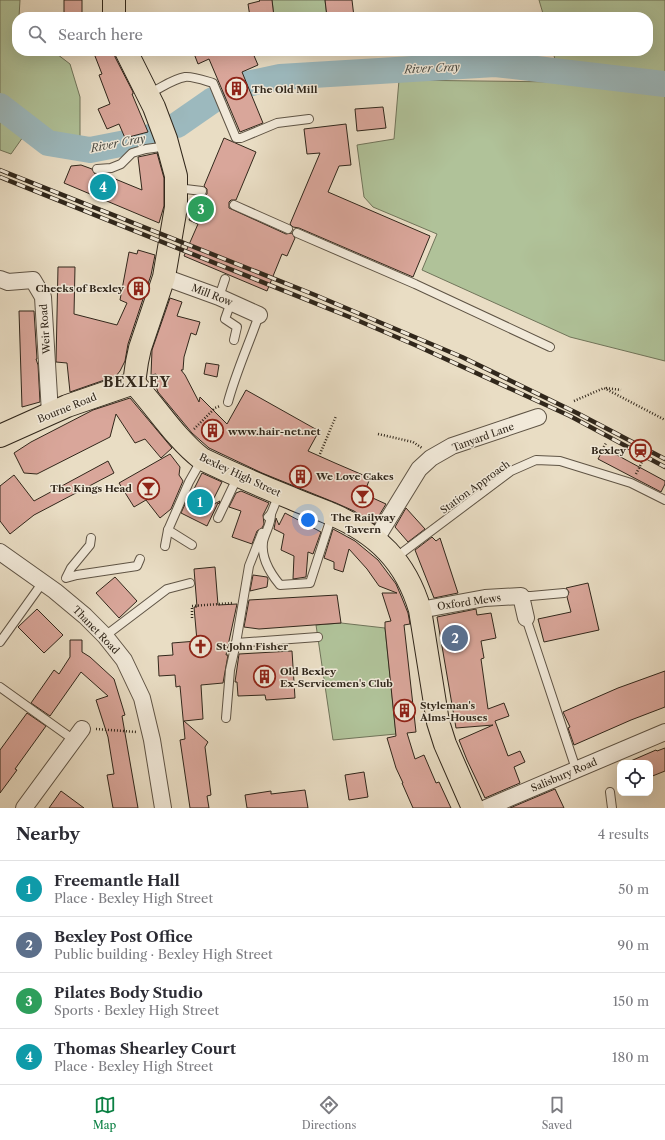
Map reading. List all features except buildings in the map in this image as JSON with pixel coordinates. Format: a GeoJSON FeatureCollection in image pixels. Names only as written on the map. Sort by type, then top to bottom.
{"type":"FeatureCollection","features":[{"type":"Feature","properties":{"kind":"main road"},"geometry":{"type":"LineString","coordinates":[[114,0],[114,12]]}},
{"type":"Feature","properties":{"kind":"main road"},"geometry":{"type":"LineString","coordinates":[[128,56],[165,135],[176,176],[177,188],[174,225],[164,277],[140,348],[134,383]]}},
{"type":"Feature","properties":{"kind":"main road","name":"Bourne Road"},"geometry":{"type":"LineString","coordinates":[[0,436],[50,413],[134,383]]}},
{"type":"Feature","properties":{"kind":"main road","name":"Bexley High Street"},"geometry":{"type":"LineString","coordinates":[[134,383],[183,442],[202,459],[279,494],[332,514],[376,539],[395,558],[410,583],[420,610],[438,722],[445,744],[473,808]]}},
{"type":"Feature","properties":{"kind":"street","name":"Mill Row"},"geometry":{"type":"LineString","coordinates":[[164,277],[225,300],[259,315]]}},
{"type":"Feature","properties":{"kind":"street","name":"Weir Road"},"geometry":{"type":"LineString","coordinates":[[0,279],[8,282],[34,280],[43,297],[50,413]]}},
{"type":"Feature","properties":{"kind":"street","name":"Tanyard Lane"},"geometry":{"type":"LineString","coordinates":[[376,539],[419,469],[431,458],[452,446],[538,417]]}},
{"type":"Feature","properties":{"kind":"street","name":"Thanet Road"},"geometry":{"type":"LineString","coordinates":[[0,552],[57,584],[105,636],[124,660],[142,698],[151,734],[164,808]]}},
{"type":"Feature","properties":{"kind":"street","name":"Oxford Mews"},"geometry":{"type":"LineString","coordinates":[[420,610],[485,598],[521,596]]}},
{"type":"Feature","properties":{"kind":"street"},"geometry":{"type":"LineString","coordinates":[[521,596],[526,618]]}},
{"type":"Feature","properties":{"kind":"street"},"geometry":{"type":"LineString","coordinates":[[24,808],[83,732]]}},
{"type":"Feature","properties":{"kind":"street","name":"Salisbury Road"},"geometry":{"type":"LineString","coordinates":[[486,808],[665,732]]}},
{"type":"Feature","properties":{"kind":"lane"},"geometry":{"type":"LineString","coordinates":[[147,95],[170,83],[186,77],[213,83],[236,138],[241,138],[277,123],[309,119]]}},
{"type":"Feature","properties":{"kind":"lane"},"geometry":{"type":"LineString","coordinates":[[97,169],[111,168],[121,164],[132,153],[146,149],[165,135]]}},
{"type":"Feature","properties":{"kind":"lane"},"geometry":{"type":"LineString","coordinates":[[177,188],[202,191]]}},
{"type":"Feature","properties":{"kind":"lane"},"geometry":{"type":"LineString","coordinates":[[234,205],[288,229]]}},
{"type":"Feature","properties":{"kind":"lane"},"geometry":{"type":"LineString","coordinates":[[297,233],[415,284],[550,347]]}},
{"type":"Feature","properties":{"kind":"lane"},"geometry":{"type":"LineString","coordinates":[[225,279],[225,319],[237,327],[234,340]]}},
{"type":"Feature","properties":{"kind":"lane"},"geometry":{"type":"LineString","coordinates":[[228,402],[236,374],[248,347],[259,315]]}},
{"type":"Feature","properties":{"kind":"lane"},"geometry":{"type":"LineString","coordinates":[[165,546],[168,530],[189,482],[202,459]]}},
{"type":"Feature","properties":{"kind":"lane","name":"Station Approach"},"geometry":{"type":"LineString","coordinates":[[395,558],[511,471],[536,460],[560,461],[631,483],[665,500]]}},
{"type":"Feature","properties":{"kind":"lane"},"geometry":{"type":"LineString","coordinates":[[218,518],[238,476]]}},
{"type":"Feature","properties":{"kind":"lane"},"geometry":{"type":"LineString","coordinates":[[226,718],[230,670],[244,602],[249,566],[267,519],[271,514],[279,494]]}},
{"type":"Feature","properties":{"kind":"lane"},"geometry":{"type":"LineString","coordinates":[[271,514],[271,522],[263,542],[264,558],[270,573],[280,585],[310,583],[332,514]]}},
{"type":"Feature","properties":{"kind":"lane"},"geometry":{"type":"LineString","coordinates":[[168,530],[192,545]]}},
{"type":"Feature","properties":{"kind":"lane"},"geometry":{"type":"LineString","coordinates":[[0,642],[71,568],[90,545],[91,538]]}},
{"type":"Feature","properties":{"kind":"lane"},"geometry":{"type":"LineString","coordinates":[[57,584],[77,575],[137,566],[140,559]]}},
{"type":"Feature","properties":{"kind":"lane"},"geometry":{"type":"LineString","coordinates":[[105,636],[167,589],[190,583]]}},
{"type":"Feature","properties":{"kind":"lane"},"geometry":{"type":"LineString","coordinates":[[521,596],[564,593]]}},
{"type":"Feature","properties":{"kind":"lane"},"geometry":{"type":"LineString","coordinates":[[526,618],[576,770]]}},
{"type":"Feature","properties":{"kind":"lane"},"geometry":{"type":"LineString","coordinates":[[236,643],[318,637]]}},
{"type":"Feature","properties":{"kind":"lane"},"geometry":{"type":"LineString","coordinates":[[0,687],[83,732]]}},
{"type":"Feature","properties":{"kind":"lane"},"geometry":{"type":"LineString","coordinates":[[610,792],[612,808]]}},
{"type":"Feature","properties":{"kind":"path"},"geometry":{"type":"LineString","coordinates":[[604,388],[665,420]]}},
{"type":"Feature","properties":{"kind":"path"},"geometry":{"type":"LineString","coordinates":[[574,401],[604,388],[621,390]]}},
{"type":"Feature","properties":{"kind":"path"},"geometry":{"type":"LineString","coordinates":[[201,423],[214,408]]}},
{"type":"Feature","properties":{"kind":"path"},"geometry":{"type":"LineString","coordinates":[[320,454],[336,416]]}},
{"type":"Feature","properties":{"kind":"path"},"geometry":{"type":"LineString","coordinates":[[378,434],[413,442],[428,451],[431,458]]}},
{"type":"Feature","properties":{"kind":"path"},"geometry":{"type":"LineString","coordinates":[[594,453],[602,450],[606,443]]}},
{"type":"Feature","properties":{"kind":"path"},"geometry":{"type":"LineString","coordinates":[[192,618],[192,606],[194,605],[244,602]]}},
{"type":"Feature","properties":{"kind":"path"},"geometry":{"type":"LineString","coordinates":[[83,732],[151,734]]}},
{"type":"Feature","properties":{"kind":"green space"},"geometry":{"type":"Polygon","coordinates":[[[0,0],[20,0],[19,12],[12,12],[12,56],[60,56],[70,64],[80,97],[80,137],[79,140],[53,139],[36,126],[23,137],[11,154],[0,150],[0,0]]]}},
{"type":"Feature","properties":{"kind":"green space"},"geometry":{"type":"Polygon","coordinates":[[[272,0],[325,0],[326,12],[273,12],[272,0]]]}},
{"type":"Feature","properties":{"kind":"green space"},"geometry":{"type":"Polygon","coordinates":[[[539,0],[665,0],[665,361],[570,337],[422,270],[437,234],[373,207],[364,197],[357,145],[394,139],[399,80],[560,82],[554,56],[653,56],[653,12],[543,12],[539,0]]]}},
{"type":"Feature","properties":{"kind":"green space"},"geometry":{"type":"Polygon","coordinates":[[[341,623],[385,628],[396,734],[333,740],[316,625],[341,623]]]}},
{"type":"Feature","properties":{"kind":"waterway","name":"River Cray"},"geometry":{"type":"LineString","coordinates":[[247,84],[280,77],[495,64],[665,84]]}},
{"type":"Feature","properties":{"kind":"waterway","name":"River Cray"},"geometry":{"type":"LineString","coordinates":[[177,125],[213,100]]}},
{"type":"Feature","properties":{"kind":"waterway","name":"River Cray"},"geometry":{"type":"LineString","coordinates":[[0,106],[48,143],[90,150],[146,139],[153,136]]}},
{"type":"Feature","properties":{"kind":"railway"},"geometry":{"type":"LineString","coordinates":[[0,170],[315,295],[462,357],[577,413],[665,459]]}},
{"type":"Feature","properties":{"kind":"railway"},"geometry":{"type":"LineString","coordinates":[[0,177],[352,318],[415,345],[570,416],[665,467]]}},
{"type":"Feature","properties":{"kind":"place","name":"The Old Mill"},"geometry":{"type":"Point","coordinates":[236,89]}},
{"type":"Feature","properties":{"kind":"place","name":"Thomas Shearley Court"},"geometry":{"type":"Point","coordinates":[103,187]}},
{"type":"Feature","properties":{"kind":"place","name":"Pilates Body Studio"},"geometry":{"type":"Point","coordinates":[201,209]}},
{"type":"Feature","properties":{"kind":"place","name":"Cheeks of Bexley"},"geometry":{"type":"Point","coordinates":[139,288]}},
{"type":"Feature","properties":{"kind":"place","name":"www.hair-net.net"},"geometry":{"type":"Point","coordinates":[213,431]}},
{"type":"Feature","properties":{"kind":"place","name":"Bexley"},"geometry":{"type":"Point","coordinates":[641,450]}},
{"type":"Feature","properties":{"kind":"place","name":"We Love Cakes"},"geometry":{"type":"Point","coordinates":[301,476]}},
{"type":"Feature","properties":{"kind":"place","name":"The Kings Head"},"geometry":{"type":"Point","coordinates":[148,488]}},
{"type":"Feature","properties":{"kind":"place","name":"The Railway Tavern"},"geometry":{"type":"Point","coordinates":[363,497]}},
{"type":"Feature","properties":{"kind":"place","name":"Freemantle Hall"},"geometry":{"type":"Point","coordinates":[200,502]}},
{"type":"Feature","properties":{"kind":"place","name":"Bexley Post Office"},"geometry":{"type":"Point","coordinates":[455,638]}},
{"type":"Feature","properties":{"kind":"place","name":"St John Fisher"},"geometry":{"type":"Point","coordinates":[200,646]}},
{"type":"Feature","properties":{"kind":"place","name":"Old Bexley Ex-Servicemen's Club"},"geometry":{"type":"Point","coordinates":[265,677]}},
{"type":"Feature","properties":{"kind":"place","name":"Styleman's Alms-Houses"},"geometry":{"type":"Point","coordinates":[404,711]}},
{"type":"Feature","properties":{"kind":"district","name":"BEXLEY"},"geometry":{"type":"Point","coordinates":[137,382]}}]}
